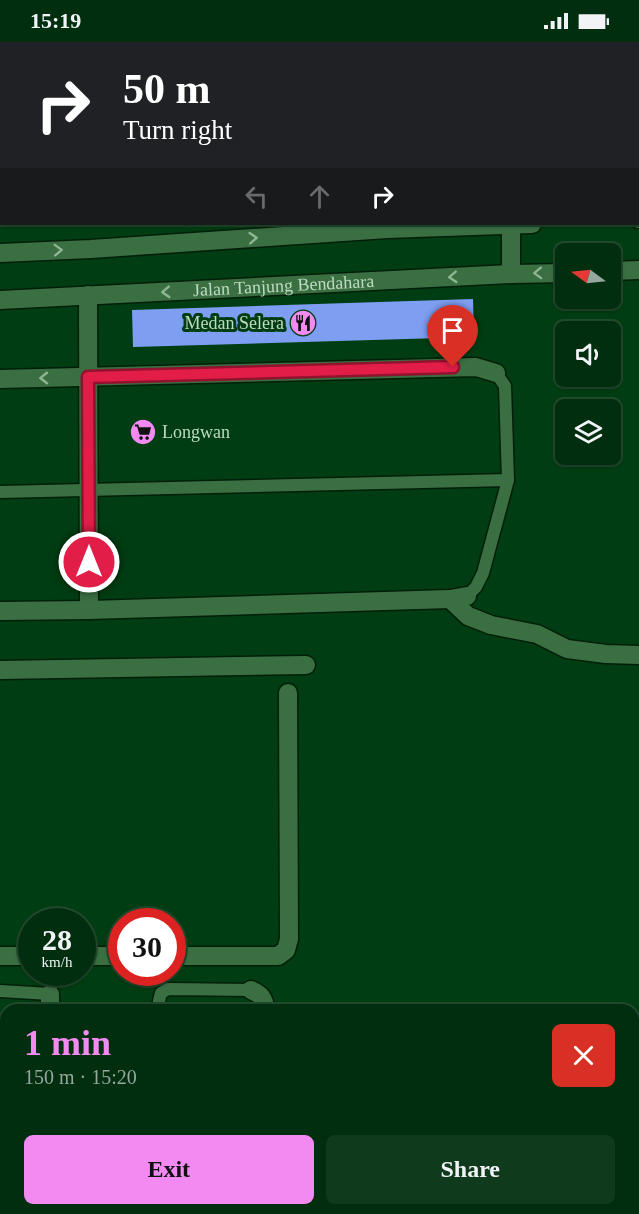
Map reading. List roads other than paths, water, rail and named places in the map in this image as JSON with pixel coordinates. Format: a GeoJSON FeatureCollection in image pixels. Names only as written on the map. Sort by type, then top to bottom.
{"type":"FeatureCollection","features":[{"type":"Feature","properties":{"kind":"street"},"geometry":{"type":"LineString","coordinates":[[0,253],[490,225]]}},
{"type":"Feature","properties":{"kind":"street"},"geometry":{"type":"LineString","coordinates":[[511,225],[511,274]]}},
{"type":"Feature","properties":{"kind":"street"},"geometry":{"type":"LineString","coordinates":[[621,271],[639,270]]}},
{"type":"Feature","properties":{"kind":"street","name":"Jalan Tanjung Bendahara"},"geometry":{"type":"LineString","coordinates":[[0,300],[555,273]]}},
{"type":"Feature","properties":{"kind":"street"},"geometry":{"type":"LineString","coordinates":[[88,296],[89,610]]}},
{"type":"Feature","properties":{"kind":"street"},"geometry":{"type":"LineString","coordinates":[[0,379],[476,367],[496,373]]}},
{"type":"Feature","properties":{"kind":"street"},"geometry":{"type":"LineString","coordinates":[[0,611],[459,598],[468,616],[491,625],[537,634],[567,649],[639,655]]}},
{"type":"Feature","properties":{"kind":"street"},"geometry":{"type":"LineString","coordinates":[[0,670],[306,665]]}},
{"type":"Feature","properties":{"kind":"street"},"geometry":{"type":"LineString","coordinates":[[186,956],[278,956],[286,950],[289,939],[288,693]]}},
{"type":"Feature","properties":{"kind":"street"},"geometry":{"type":"LineString","coordinates":[[0,956],[18,956]]}},
{"type":"Feature","properties":{"kind":"street"},"geometry":{"type":"LineString","coordinates":[[251,990],[260,994],[265,1004]]}},
{"type":"Feature","properties":{"kind":"lane"},"geometry":{"type":"LineString","coordinates":[[459,598],[476,587],[483,573],[508,480],[505,386],[496,373]]}},
{"type":"Feature","properties":{"kind":"lane"},"geometry":{"type":"LineString","coordinates":[[0,492],[508,480]]}},
{"type":"Feature","properties":{"kind":"lane"},"geometry":{"type":"LineString","coordinates":[[159,1004],[161,993],[168,989],[251,990]]}},
{"type":"Feature","properties":{"kind":"lane"},"geometry":{"type":"LineString","coordinates":[[0,991],[50,1002]]}},
{"type":"Feature","properties":{"kind":"place","name":"Medan Selera"},"geometry":{"type":"Point","coordinates":[303,323]}},
{"type":"Feature","properties":{"kind":"place","name":"Longwan"},"geometry":{"type":"Point","coordinates":[143,432]}}]}
